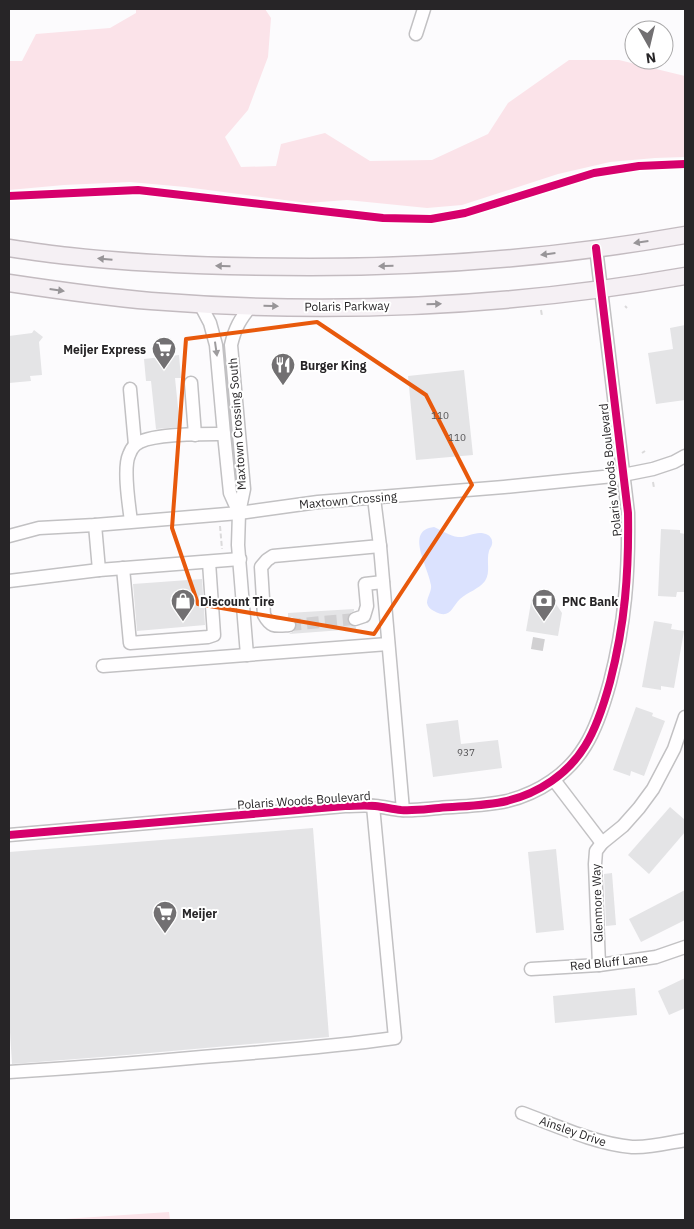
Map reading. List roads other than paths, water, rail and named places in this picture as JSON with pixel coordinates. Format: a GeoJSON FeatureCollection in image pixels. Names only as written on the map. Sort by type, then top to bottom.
{"type":"FeatureCollection","features":[{"type":"Feature","properties":{"kind":"main road"},"geometry":{"type":"LineString","coordinates":[[9,248],[68,256],[142,262],[221,266],[328,267],[410,265],[504,259],[685,235]]}},
{"type":"Feature","properties":{"kind":"main road","name":"Polaris Parkway"},"geometry":{"type":"LineString","coordinates":[[9,283],[98,296],[152,301],[314,308],[452,303],[541,296],[685,276]]}},
{"type":"Feature","properties":{"kind":"street"},"geometry":{"type":"LineString","coordinates":[[416,34],[424,9]]}},
{"type":"Feature","properties":{"kind":"street","name":"Polaris Woods Boulevard"},"geometry":{"type":"LineString","coordinates":[[9,835],[345,806],[373,806],[403,810],[506,802],[524,796],[554,780],[573,763],[585,747],[594,730],[616,660],[624,614],[629,550],[628,514],[596,248]]}},
{"type":"Feature","properties":{"kind":"street","name":"Maxtown Crossing South"},"geometry":{"type":"LineString","coordinates":[[200,304],[210,324],[216,345],[230,493],[239,512]]}},
{"type":"Feature","properties":{"kind":"street","name":"Maxtown Crossing South"},"geometry":{"type":"LineString","coordinates":[[239,512],[244,489],[231,345],[240,320],[250,306]]}},
{"type":"Feature","properties":{"kind":"street"},"geometry":{"type":"LineString","coordinates":[[191,383],[195,434]]}},
{"type":"Feature","properties":{"kind":"street"},"geometry":{"type":"LineString","coordinates":[[130,389],[135,445]]}},
{"type":"Feature","properties":{"kind":"street"},"geometry":{"type":"LineString","coordinates":[[131,521],[126,474],[128,456],[135,445],[143,441],[165,436],[224,434]]}},
{"type":"Feature","properties":{"kind":"street","name":"Maxtown Crossing"},"geometry":{"type":"LineString","coordinates":[[9,536],[39,528],[239,512],[318,502],[623,475],[652,469],[674,462],[685,456]]}},
{"type":"Feature","properties":{"kind":"street"},"geometry":{"type":"LineString","coordinates":[[374,498],[380,546],[403,810]]}},
{"type":"Feature","properties":{"kind":"street"},"geometry":{"type":"LineString","coordinates":[[239,512],[238,545],[247,655]]}},
{"type":"Feature","properties":{"kind":"street"},"geometry":{"type":"LineString","coordinates":[[95,525],[99,570]]}},
{"type":"Feature","properties":{"kind":"street"},"geometry":{"type":"LineString","coordinates":[[289,624],[276,626],[268,622],[264,615],[261,567],[267,560],[273,556],[380,546]]}},
{"type":"Feature","properties":{"kind":"street"},"geometry":{"type":"LineString","coordinates":[[9,581],[99,570],[240,559]]}},
{"type":"Feature","properties":{"kind":"street"},"geometry":{"type":"LineString","coordinates":[[123,568],[130,643],[214,635],[209,562]]}},
{"type":"Feature","properties":{"kind":"street"},"geometry":{"type":"LineString","coordinates":[[355,619],[364,616],[367,606],[365,584],[383,582]]}},
{"type":"Feature","properties":{"kind":"street"},"geometry":{"type":"LineString","coordinates":[[208,636],[210,658]]}},
{"type":"Feature","properties":{"kind":"street"},"geometry":{"type":"LineString","coordinates":[[102,666],[388,644]]}},
{"type":"Feature","properties":{"kind":"street"},"geometry":{"type":"LineString","coordinates":[[554,780],[602,843],[639,808],[680,750],[685,717]]}},
{"type":"Feature","properties":{"kind":"street"},"geometry":{"type":"LineString","coordinates":[[9,1072],[343,1045],[395,1038],[373,806]]}},
{"type":"Feature","properties":{"kind":"street","name":"Glenmore Way"},"geometry":{"type":"LineString","coordinates":[[599,965],[595,864],[596,851],[602,843]]}},
{"type":"Feature","properties":{"kind":"street","name":"Red Bluff Lane"},"geometry":{"type":"LineString","coordinates":[[531,969],[599,965],[656,957],[685,947]]}},
{"type":"Feature","properties":{"kind":"street","name":"Ainsley Drive"},"geometry":{"type":"LineString","coordinates":[[522,1113],[609,1143],[633,1147],[685,1140]]}},
{"type":"Feature","properties":{"kind":"water"},"geometry":{"type":"Polygon","coordinates":[[[434,527],[458,537],[484,533],[492,539],[488,555],[487,578],[480,586],[460,599],[447,614],[439,613],[429,608],[427,604],[431,585],[419,542],[425,530],[434,527]]]}},
{"type":"Feature","properties":{"kind":"tunnel"},"geometry":{"type":"LineString","coordinates":[[289,625],[355,619]]}},
{"type":"Feature","properties":{"kind":"tunnel"},"geometry":{"type":"LineString","coordinates":[[532,643],[549,646]]}},
{"type":"Feature","properties":{"kind":"place","name":"Meijer Express"},"geometry":{"type":"Point","coordinates":[164,370]}},
{"type":"Feature","properties":{"kind":"place","name":"Burger King"},"geometry":{"type":"Point","coordinates":[283,386]}},
{"type":"Feature","properties":{"kind":"place","name":"Discount Tire"},"geometry":{"type":"Point","coordinates":[183,622]}},
{"type":"Feature","properties":{"kind":"place","name":"PNC Bank"},"geometry":{"type":"Point","coordinates":[544,622]}},
{"type":"Feature","properties":{"kind":"place","name":"Meijer"},"geometry":{"type":"Point","coordinates":[165,934]}}]}
